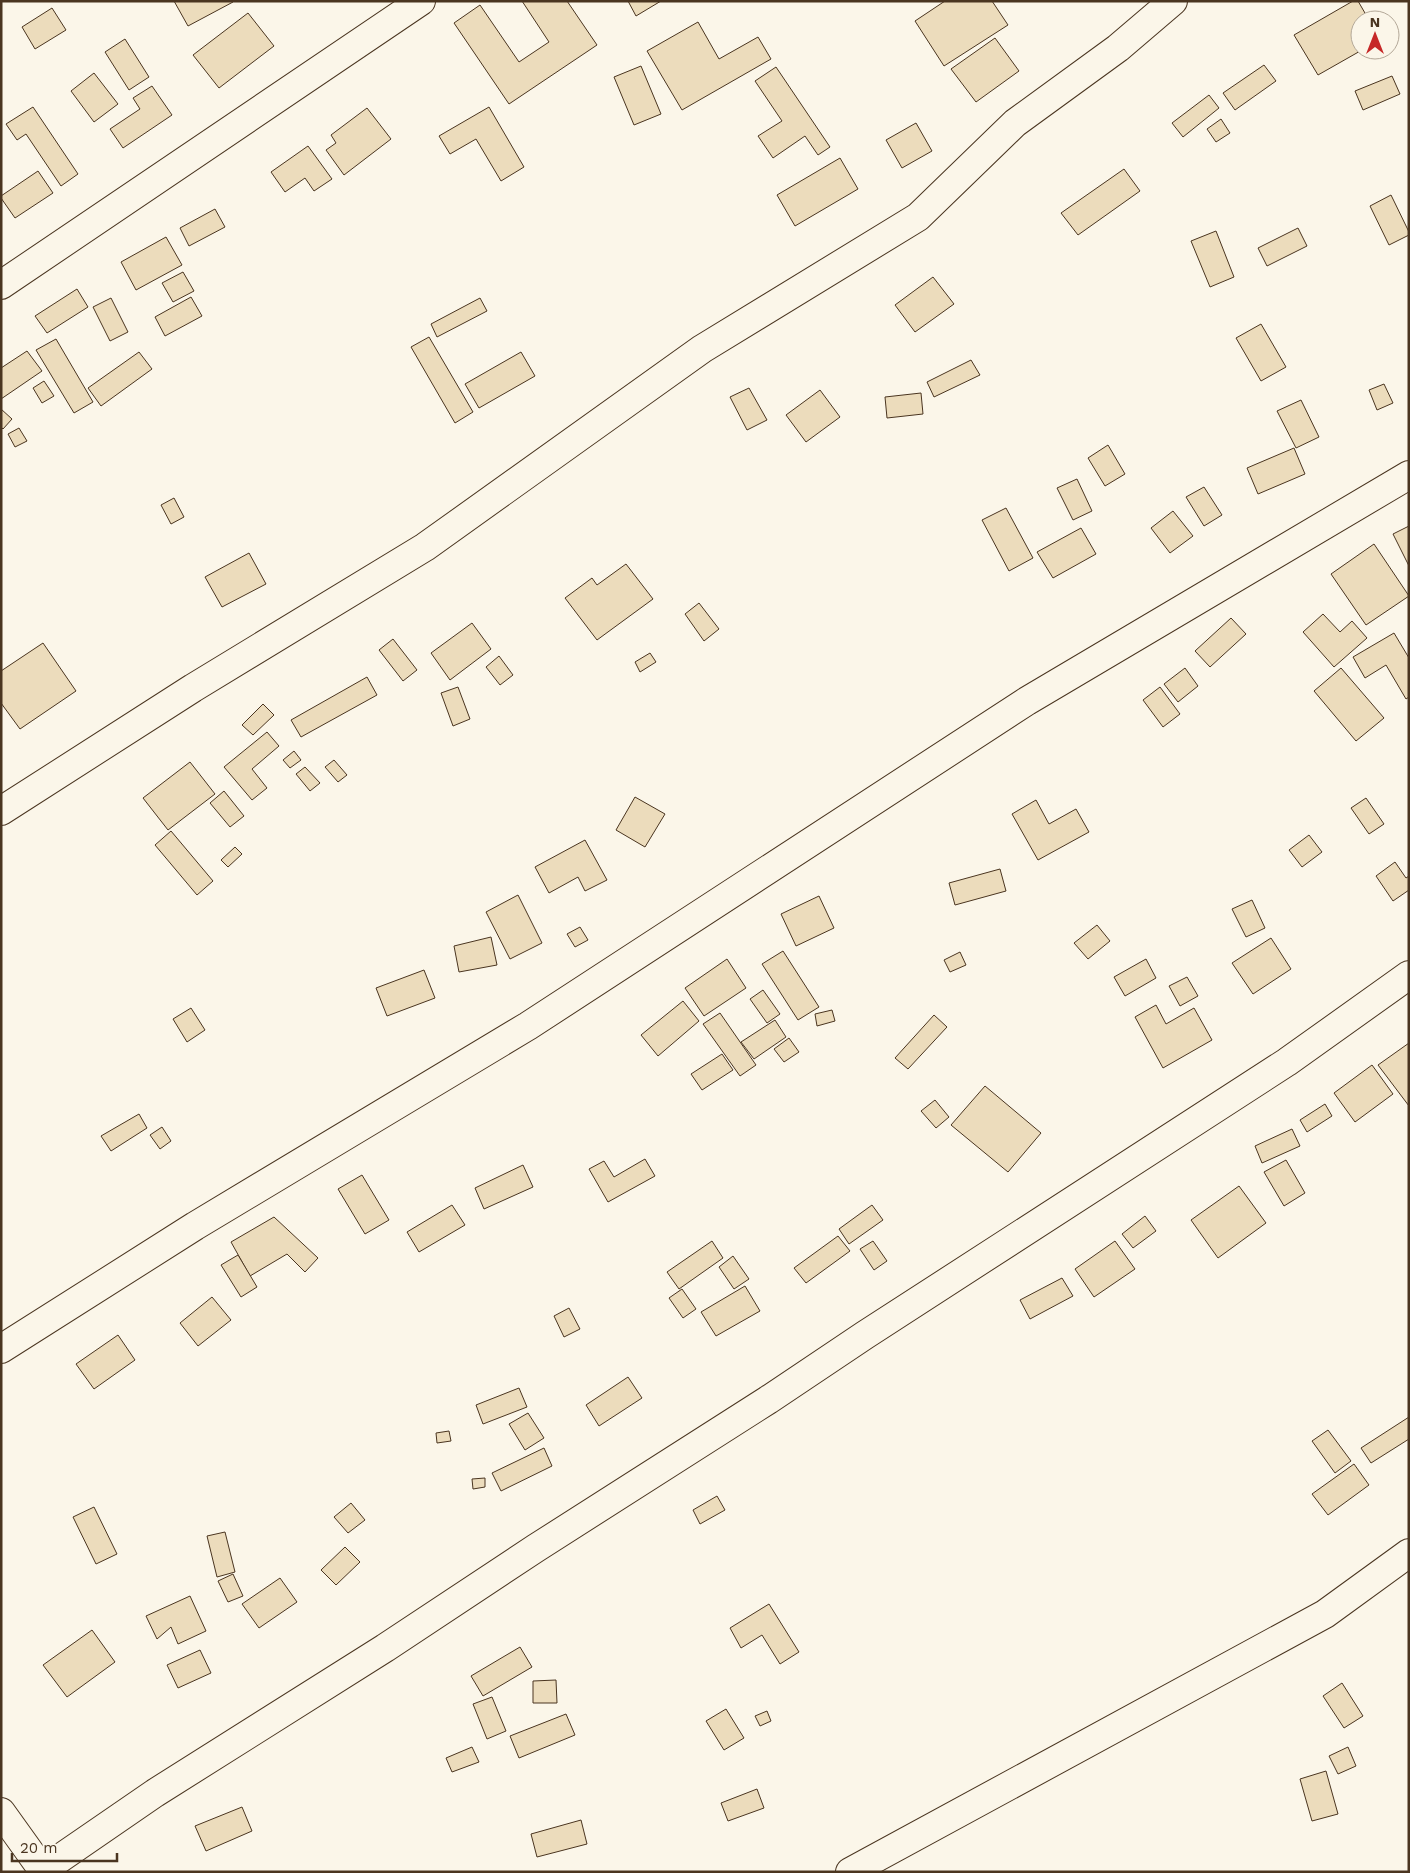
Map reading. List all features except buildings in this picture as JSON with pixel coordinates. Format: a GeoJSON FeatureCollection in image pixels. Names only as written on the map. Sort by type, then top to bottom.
{"type":"FeatureCollection","features":[{"type":"Feature","properties":{"kind":"street"},"geometry":{"type":"LineString","coordinates":[[1,285],[421,1]]}},
{"type":"Feature","properties":{"kind":"street"},"geometry":{"type":"LineString","coordinates":[[1,811],[192,688],[425,547],[702,348],[918,217],[1015,123],[1118,48],[1173,1]]}},
{"type":"Feature","properties":{"kind":"street"},"geometry":{"type":"LineString","coordinates":[[1,1349],[195,1226],[528,1026],[1027,701],[1409,475]]}},
{"type":"Feature","properties":{"kind":"street"},"geometry":{"type":"LineString","coordinates":[[1,1812],[43,1871],[155,1794],[385,1648],[536,1548],[768,1400],[1287,1062],[1409,975]]}},
{"type":"Feature","properties":{"kind":"street"},"geometry":{"type":"LineString","coordinates":[[850,1872],[1325,1614],[1409,1553]]}}]}
